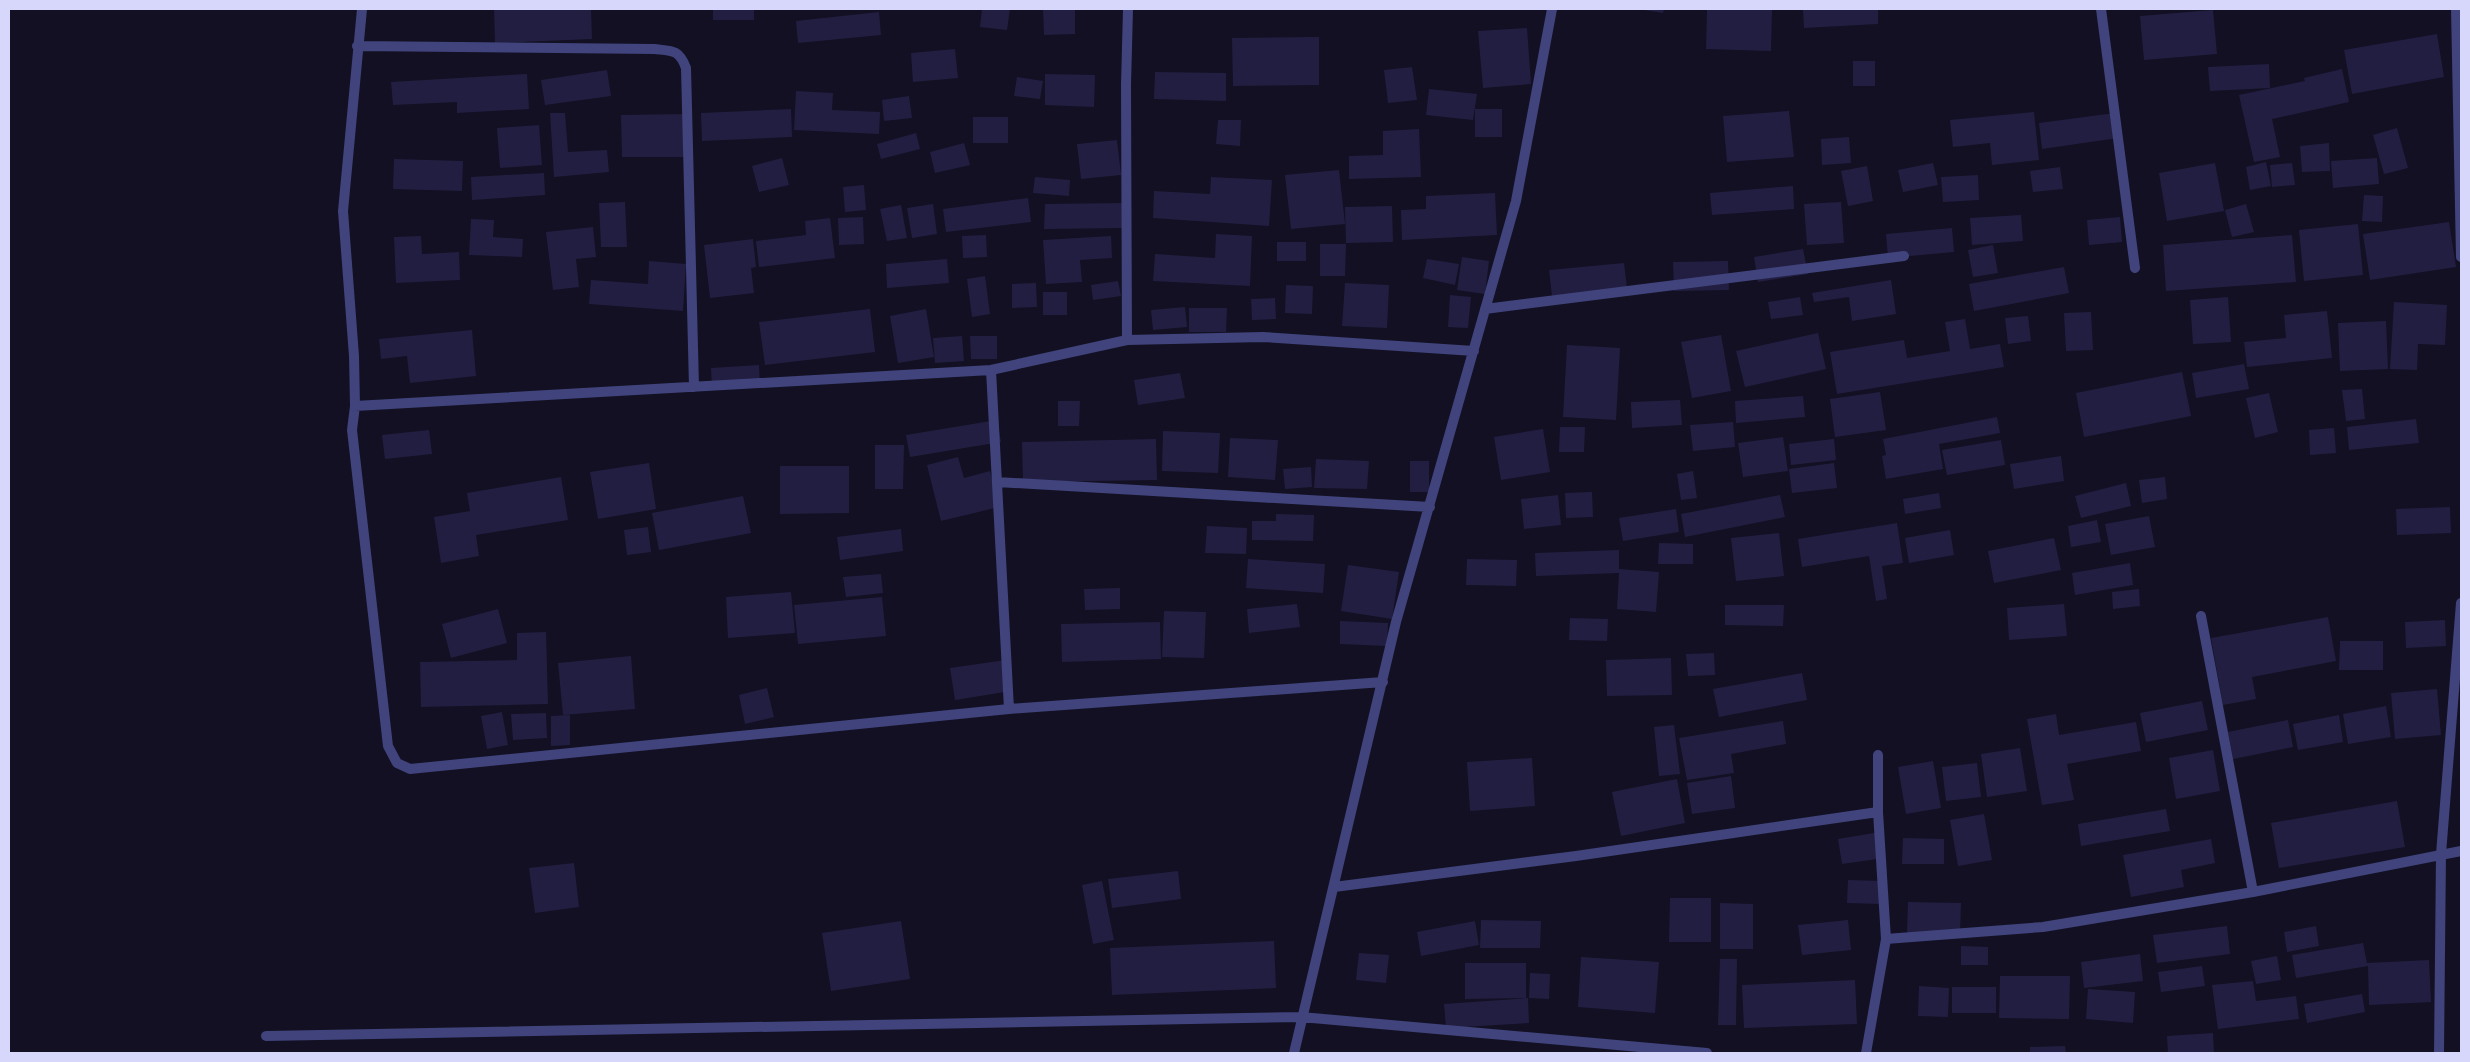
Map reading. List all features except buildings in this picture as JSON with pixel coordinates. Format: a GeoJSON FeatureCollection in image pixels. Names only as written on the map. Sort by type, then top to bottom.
{"type":"FeatureCollection","features":[{"type":"Feature","properties":{"kind":"street"},"geometry":{"type":"LineString","coordinates":[[362,9],[344,211],[356,406],[352,430],[388,746],[396,763],[410,769],[1009,709],[1383,682]]}},
{"type":"Feature","properties":{"kind":"street"},"geometry":{"type":"LineString","coordinates":[[1127,340],[1126,85],[1128,9]]}},
{"type":"Feature","properties":{"kind":"street"},"geometry":{"type":"LineString","coordinates":[[1294,1053],[1396,622],[1516,200],[1552,9]]}},
{"type":"Feature","properties":{"kind":"street"},"geometry":{"type":"LineString","coordinates":[[2101,9],[2135,268]]}},
{"type":"Feature","properties":{"kind":"street"},"geometry":{"type":"LineString","coordinates":[[2456,9],[2461,257]]}},
{"type":"Feature","properties":{"kind":"street"},"geometry":{"type":"LineString","coordinates":[[358,46],[654,49],[675,52],[682,58],[686,68],[689,132],[694,387]]}},
{"type":"Feature","properties":{"kind":"street"},"geometry":{"type":"LineString","coordinates":[[1485,309],[1904,256]]}},
{"type":"Feature","properties":{"kind":"street"},"geometry":{"type":"LineString","coordinates":[[356,406],[991,370],[1127,340],[1263,338],[1474,352]]}},
{"type":"Feature","properties":{"kind":"street"},"geometry":{"type":"LineString","coordinates":[[991,370],[1009,709]]}},
{"type":"Feature","properties":{"kind":"street"},"geometry":{"type":"LineString","coordinates":[[997,482],[1430,507]]}},
{"type":"Feature","properties":{"kind":"street"},"geometry":{"type":"LineString","coordinates":[[2439,1053],[2441,854],[2461,603]]}},
{"type":"Feature","properties":{"kind":"street"},"geometry":{"type":"LineString","coordinates":[[2201,616],[2253,892]]}},
{"type":"Feature","properties":{"kind":"street"},"geometry":{"type":"LineString","coordinates":[[1866,1053],[1886,939],[1878,812],[1878,755]]}},
{"type":"Feature","properties":{"kind":"street"},"geometry":{"type":"LineString","coordinates":[[1334,887],[1576,856],[1878,812]]}},
{"type":"Feature","properties":{"kind":"street"},"geometry":{"type":"LineString","coordinates":[[1886,939],[2043,928],[2253,892],[2461,851]]}},
{"type":"Feature","properties":{"kind":"street"},"geometry":{"type":"LineString","coordinates":[[266,1036],[1301,1017],[1708,1053]]}}]}
